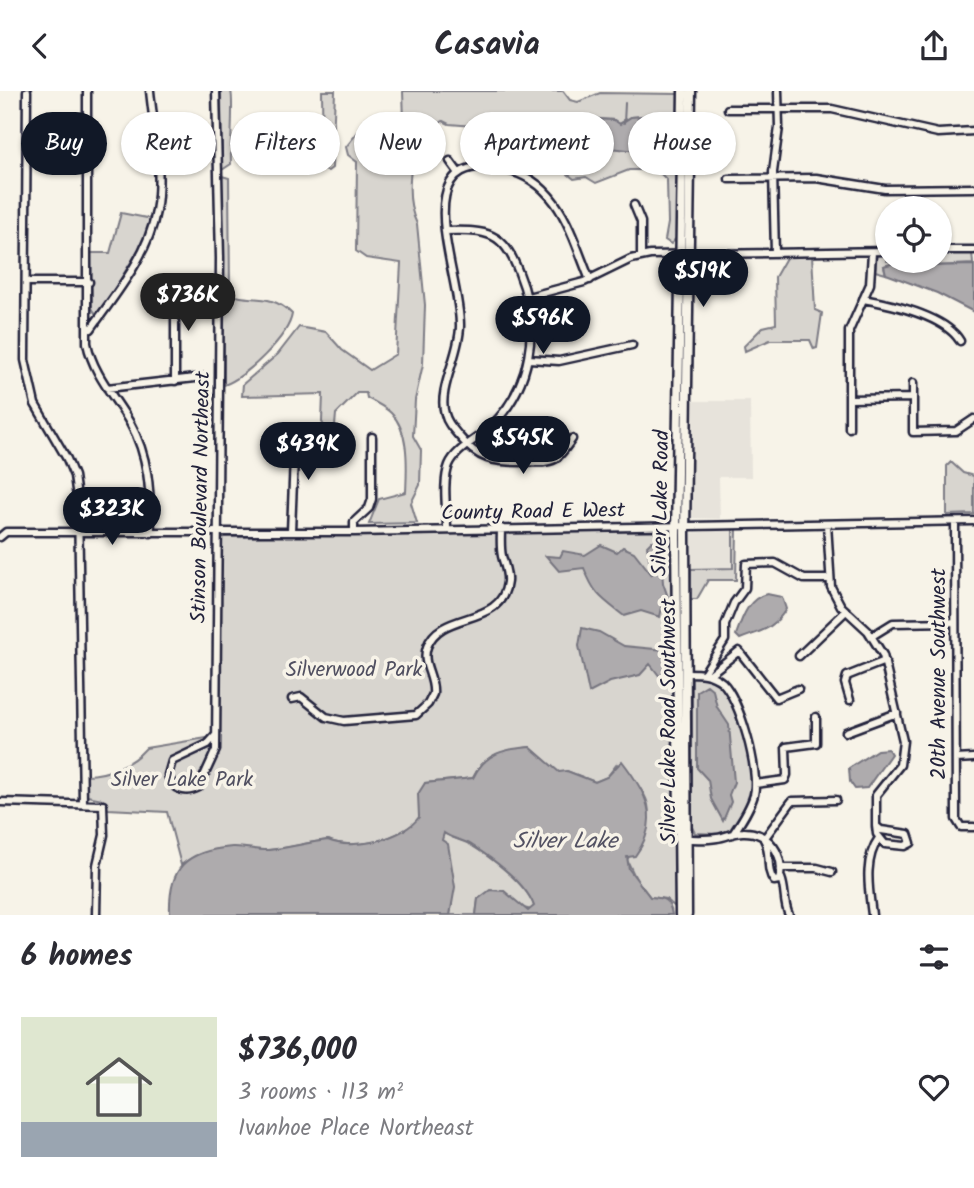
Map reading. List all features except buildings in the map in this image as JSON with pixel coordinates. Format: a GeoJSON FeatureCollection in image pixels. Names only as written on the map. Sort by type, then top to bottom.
{"type":"FeatureCollection","features":[{"type":"Feature","properties":{"kind":"main road"},"geometry":{"type":"LineString","coordinates":[[683,91],[686,255]]}},
{"type":"Feature","properties":{"kind":"main road"},"geometry":{"type":"LineString","coordinates":[[681,527],[691,91]]}},
{"type":"Feature","properties":{"kind":"main road","name":"Silver Lake Road Southwest"},"geometry":{"type":"LineString","coordinates":[[681,527],[686,673],[682,839],[687,915]]}},
{"type":"Feature","properties":{"kind":"main road","name":"Silver Lake Road"},"geometry":{"type":"LineString","coordinates":[[680,915],[681,527]]}},
{"type":"Feature","properties":{"kind":"street"},"geometry":{"type":"LineString","coordinates":[[27,91],[25,360],[34,404],[74,476],[78,533],[83,803]]}},
{"type":"Feature","properties":{"kind":"street"},"geometry":{"type":"LineString","coordinates":[[87,91],[90,357],[130,423],[142,449],[149,478],[151,533]]}},
{"type":"Feature","properties":{"kind":"street"},"geometry":{"type":"LineString","coordinates":[[89,331],[145,245],[156,213],[159,185],[150,91]]}},
{"type":"Feature","properties":{"kind":"street","name":"Stinson Boulevard Northeast"},"geometry":{"type":"LineString","coordinates":[[216,91],[220,258],[216,752],[202,783],[190,791],[175,787],[168,775],[172,761],[208,744],[216,735]]}},
{"type":"Feature","properties":{"kind":"street"},"geometry":{"type":"LineString","coordinates":[[775,253],[773,178],[778,91]]}},
{"type":"Feature","properties":{"kind":"street"},"geometry":{"type":"LineString","coordinates":[[728,109],[832,109],[938,133],[974,131]]}},
{"type":"Feature","properties":{"kind":"street"},"geometry":{"type":"LineString","coordinates":[[450,162],[458,172]]}},
{"type":"Feature","properties":{"kind":"street"},"geometry":{"type":"LineString","coordinates":[[572,439],[558,457],[544,462],[490,461],[478,456],[467,446],[447,421],[443,403],[457,353],[460,327],[445,231],[445,193],[449,182],[468,166],[483,165],[521,174],[547,191],[564,215],[590,279]]}},
{"type":"Feature","properties":{"kind":"street"},"geometry":{"type":"LineString","coordinates":[[729,179],[816,178],[885,189],[974,188]]}},
{"type":"Feature","properties":{"kind":"street"},"geometry":{"type":"LineString","coordinates":[[634,205],[641,222],[641,256]]}},
{"type":"Feature","properties":{"kind":"street"},"geometry":{"type":"LineString","coordinates":[[445,231],[483,231],[501,240],[510,251],[528,297],[532,324],[529,359],[517,391],[506,409],[448,467],[447,529]]}},
{"type":"Feature","properties":{"kind":"street"},"geometry":{"type":"LineString","coordinates":[[952,250],[974,250]]}},
{"type":"Feature","properties":{"kind":"street"},"geometry":{"type":"LineString","coordinates":[[849,428],[849,331],[872,275],[872,252]]}},
{"type":"Feature","properties":{"kind":"street"},"geometry":{"type":"LineString","coordinates":[[528,297],[590,279],[641,256],[875,252]]}},
{"type":"Feature","properties":{"kind":"street"},"geometry":{"type":"LineString","coordinates":[[26,282],[89,282]]}},
{"type":"Feature","properties":{"kind":"street"},"geometry":{"type":"LineString","coordinates":[[162,297],[175,315],[175,381]]}},
{"type":"Feature","properties":{"kind":"street"},"geometry":{"type":"LineString","coordinates":[[863,299],[919,314],[955,333],[960,341]]}},
{"type":"Feature","properties":{"kind":"street"},"geometry":{"type":"LineString","coordinates":[[529,359],[559,361],[632,345]]}},
{"type":"Feature","properties":{"kind":"street"},"geometry":{"type":"LineString","coordinates":[[107,388],[204,377]]}},
{"type":"Feature","properties":{"kind":"street"},"geometry":{"type":"LineString","coordinates":[[913,383],[913,432],[956,431],[974,419]]}},
{"type":"Feature","properties":{"kind":"street"},"geometry":{"type":"LineString","coordinates":[[849,399],[913,398]]}},
{"type":"Feature","properties":{"kind":"street"},"geometry":{"type":"LineString","coordinates":[[291,531],[295,432]]}},
{"type":"Feature","properties":{"kind":"street"},"geometry":{"type":"LineString","coordinates":[[354,532],[354,521],[369,508],[372,499],[372,437]]}},
{"type":"Feature","properties":{"kind":"street","name":"County Road E West"},"geometry":{"type":"LineString","coordinates":[[0,537],[6,532],[354,532],[974,521]]}},
{"type":"Feature","properties":{"kind":"street","name":"20th Avenue Southwest"},"geometry":{"type":"LineString","coordinates":[[955,522],[958,825],[974,827]]}},
{"type":"Feature","properties":{"kind":"street"},"geometry":{"type":"LineString","coordinates":[[827,524],[829,579],[833,593],[846,611],[872,636],[885,661],[904,754],[896,771],[878,790],[876,825],[879,838],[887,845],[905,846],[912,840],[908,834],[884,831],[876,825]]}},
{"type":"Feature","properties":{"kind":"street"},"geometry":{"type":"LineString","coordinates":[[292,699],[301,697],[326,717],[339,721],[406,717],[420,713],[433,694],[425,659],[431,639],[443,628],[489,611],[505,591],[508,580],[502,554],[502,528]]}},
{"type":"Feature","properties":{"kind":"street"},"geometry":{"type":"LineString","coordinates":[[707,674],[725,640],[726,625],[734,603],[745,587],[746,564],[775,563],[804,579],[829,579]]}},
{"type":"Feature","properties":{"kind":"street"},"geometry":{"type":"LineString","coordinates":[[799,656],[846,611]]}},
{"type":"Feature","properties":{"kind":"street"},"geometry":{"type":"LineString","coordinates":[[872,636],[893,623],[955,622]]}},
{"type":"Feature","properties":{"kind":"street"},"geometry":{"type":"LineString","coordinates":[[707,674],[738,651],[776,698],[798,689]]}},
{"type":"Feature","properties":{"kind":"street"},"geometry":{"type":"LineString","coordinates":[[850,700],[845,683],[847,676],[885,661]]}},
{"type":"Feature","properties":{"kind":"street"},"geometry":{"type":"LineString","coordinates":[[686,673],[707,674],[724,684],[734,703],[749,748],[755,783],[751,803],[733,834]]}},
{"type":"Feature","properties":{"kind":"street"},"geometry":{"type":"LineString","coordinates":[[846,732],[897,713]]}},
{"type":"Feature","properties":{"kind":"street"},"geometry":{"type":"LineString","coordinates":[[755,783],[785,779],[788,775],[786,747],[816,743],[816,717]]}},
{"type":"Feature","properties":{"kind":"street"},"geometry":{"type":"LineString","coordinates":[[956,758],[974,758]]}},
{"type":"Feature","properties":{"kind":"street"},"geometry":{"type":"LineString","coordinates":[[764,839],[792,801],[835,800]]}},
{"type":"Feature","properties":{"kind":"street"},"geometry":{"type":"LineString","coordinates":[[0,803],[103,805],[104,835],[97,865],[96,915]]}},
{"type":"Feature","properties":{"kind":"street"},"geometry":{"type":"LineString","coordinates":[[682,839],[717,838],[749,832],[764,839],[779,853],[781,878],[785,887],[785,908],[789,915]]}},
{"type":"Feature","properties":{"kind":"street"},"geometry":{"type":"LineString","coordinates":[[872,915],[868,875],[873,847],[879,838]]}},
{"type":"Feature","properties":{"kind":"street"},"geometry":{"type":"LineString","coordinates":[[764,839],[769,849],[770,876],[774,881],[781,878]]}},
{"type":"Feature","properties":{"kind":"street"},"geometry":{"type":"LineString","coordinates":[[781,868],[817,868],[832,872]]}},
{"type":"Feature","properties":{"kind":"shaded area"},"geometry":{"type":"Polygon","coordinates":[[[692,401],[750,401],[751,477],[719,477],[720,519],[691,518],[692,401]]]}},
{"type":"Feature","properties":{"kind":"shaded area"},"geometry":{"type":"Polygon","coordinates":[[[733,529],[733,568],[691,569],[691,533],[733,529]]]}},
{"type":"Feature","properties":{"kind":"green space"},"geometry":{"type":"Polygon","coordinates":[[[221,91],[231,91],[230,165],[222,170],[221,91]]]}},
{"type":"Feature","properties":{"kind":"green space"},"geometry":{"type":"Polygon","coordinates":[[[322,91],[335,91],[334,112],[322,112],[322,91]]]}},
{"type":"Feature","properties":{"kind":"green space"},"geometry":{"type":"Polygon","coordinates":[[[403,91],[563,91],[570,100],[578,102],[600,93],[680,94],[680,112],[628,112],[628,119],[619,124],[614,120],[614,112],[460,112],[460,125],[446,122],[446,112],[404,112],[403,91]]]}},
{"type":"Feature","properties":{"kind":"green space"},"geometry":{"type":"Polygon","coordinates":[[[614,129],[628,140],[628,170],[596,183],[586,177],[574,179],[569,175],[614,175],[614,129]]]}},
{"type":"Feature","properties":{"kind":"green space"},"geometry":{"type":"Polygon","coordinates":[[[354,137],[354,160],[348,155],[346,147],[354,137]]]}},
{"type":"Feature","properties":{"kind":"green space"},"geometry":{"type":"Polygon","coordinates":[[[357,175],[410,175],[411,203],[417,224],[425,305],[423,364],[415,400],[413,436],[421,450],[420,485],[411,503],[417,523],[369,524],[379,499],[406,492],[407,461],[402,430],[397,421],[391,413],[367,398],[366,393],[357,393],[336,414],[334,438],[331,441],[322,422],[323,394],[242,396],[243,384],[278,354],[299,327],[326,332],[342,350],[370,370],[396,354],[401,263],[366,258],[356,251],[357,175]]]}},
{"type":"Feature","properties":{"kind":"green space"},"geometry":{"type":"Polygon","coordinates":[[[662,175],[679,175],[678,236],[671,244],[665,240],[668,223],[667,180],[662,175]]]}},
{"type":"Feature","properties":{"kind":"green space"},"geometry":{"type":"Polygon","coordinates":[[[222,176],[229,178],[230,293],[244,298],[275,302],[292,314],[283,333],[265,355],[243,374],[224,385],[222,176]]]}},
{"type":"Feature","properties":{"kind":"green space"},"geometry":{"type":"Polygon","coordinates":[[[121,213],[152,219],[142,244],[101,311],[95,313],[92,308],[91,253],[110,253],[121,213]]]}},
{"type":"Feature","properties":{"kind":"green space"},"geometry":{"type":"Polygon","coordinates":[[[972,252],[973,264],[952,265],[952,253],[972,252]]]}},
{"type":"Feature","properties":{"kind":"green space"},"geometry":{"type":"Polygon","coordinates":[[[812,255],[815,310],[822,313],[817,348],[814,349],[810,340],[770,340],[745,351],[744,346],[763,327],[776,324],[775,277],[787,256],[812,255]]]}},
{"type":"Feature","properties":{"kind":"green space"},"geometry":{"type":"Polygon","coordinates":[[[951,462],[963,473],[974,476],[974,514],[947,515],[947,466],[951,462]]]}},
{"type":"Feature","properties":{"kind":"green space"},"geometry":{"type":"Polygon","coordinates":[[[737,528],[736,580],[708,580],[697,599],[690,599],[691,569],[733,568],[733,529],[737,528]]]}},
{"type":"Feature","properties":{"kind":"green space","name":"Silverwood Park"},"geometry":{"type":"Polygon","coordinates":[[[671,532],[675,907],[666,899],[650,897],[637,881],[627,860],[644,831],[649,809],[646,799],[631,777],[617,764],[607,777],[595,782],[567,771],[559,773],[530,747],[496,754],[483,763],[473,778],[425,783],[420,817],[412,825],[390,837],[363,843],[338,843],[328,840],[267,850],[212,851],[191,858],[181,865],[167,812],[108,809],[102,799],[87,796],[86,775],[119,767],[146,748],[219,736],[220,537],[671,532]]]}},
{"type":"Feature","properties":{"kind":"green space"},"geometry":{"type":"Polygon","coordinates":[[[692,675],[712,679],[724,690],[742,731],[749,762],[751,785],[746,803],[730,830],[719,834],[695,833],[692,827],[692,675]]]}},
{"type":"Feature","properties":{"kind":"green space"},"geometry":{"type":"Polygon","coordinates":[[[444,833],[469,844],[506,871],[530,898],[534,906],[532,910],[519,907],[504,891],[478,899],[476,915],[450,915],[452,904],[441,837],[444,833]]]}},
{"type":"Feature","properties":{"kind":"water"},"geometry":{"type":"Polygon","coordinates":[[[628,119],[628,150],[614,148],[614,120],[620,124],[628,119]]]}},
{"type":"Feature","properties":{"kind":"water"},"geometry":{"type":"Polygon","coordinates":[[[974,265],[974,312],[937,293],[886,274],[952,273],[952,266],[974,265]]]}},
{"type":"Feature","properties":{"kind":"water"},"geometry":{"type":"Polygon","coordinates":[[[652,541],[660,542],[663,583],[669,600],[663,603],[660,617],[641,611],[624,616],[600,596],[584,568],[559,571],[546,556],[560,557],[563,551],[585,555],[601,545],[617,552],[623,547],[634,552],[652,575],[647,546],[652,541]]]}},
{"type":"Feature","properties":{"kind":"water"},"geometry":{"type":"Polygon","coordinates":[[[767,594],[782,597],[786,609],[771,626],[740,639],[736,635],[750,604],[767,594]]]}},
{"type":"Feature","properties":{"kind":"water"},"geometry":{"type":"Polygon","coordinates":[[[582,628],[599,632],[624,646],[665,650],[671,663],[669,681],[664,682],[650,664],[640,675],[610,682],[589,693],[579,646],[582,628]]]}},
{"type":"Feature","properties":{"kind":"water"},"geometry":{"type":"Polygon","coordinates":[[[707,685],[713,690],[717,707],[729,725],[734,782],[729,795],[731,802],[723,821],[711,799],[708,780],[697,768],[697,691],[707,685]]]}},
{"type":"Feature","properties":{"kind":"water","name":"Silver Lake"},"geometry":{"type":"Polygon","coordinates":[[[530,747],[559,772],[567,771],[595,782],[607,777],[622,761],[644,795],[649,818],[643,843],[635,856],[627,857],[629,869],[650,897],[663,899],[668,903],[672,915],[476,915],[478,899],[490,890],[504,891],[528,911],[534,906],[516,879],[497,863],[470,844],[444,833],[442,840],[448,844],[455,887],[450,915],[170,915],[172,885],[176,874],[191,858],[216,849],[232,847],[269,850],[328,840],[350,844],[390,837],[412,825],[419,817],[418,794],[425,783],[473,778],[483,763],[496,754],[530,747]]]}},
{"type":"Feature","properties":{"kind":"water"},"geometry":{"type":"Polygon","coordinates":[[[888,749],[891,754],[867,788],[855,789],[850,782],[849,768],[877,750],[888,749]]]}},
{"type":"Feature","properties":{"kind":"waterway"},"geometry":{"type":"LineString","coordinates":[[624,123],[625,103]]}},
{"type":"Feature","properties":{"kind":"park label","name":"Silver Lake Park"},"geometry":{"type":"Point","coordinates":[182,779]}}]}
